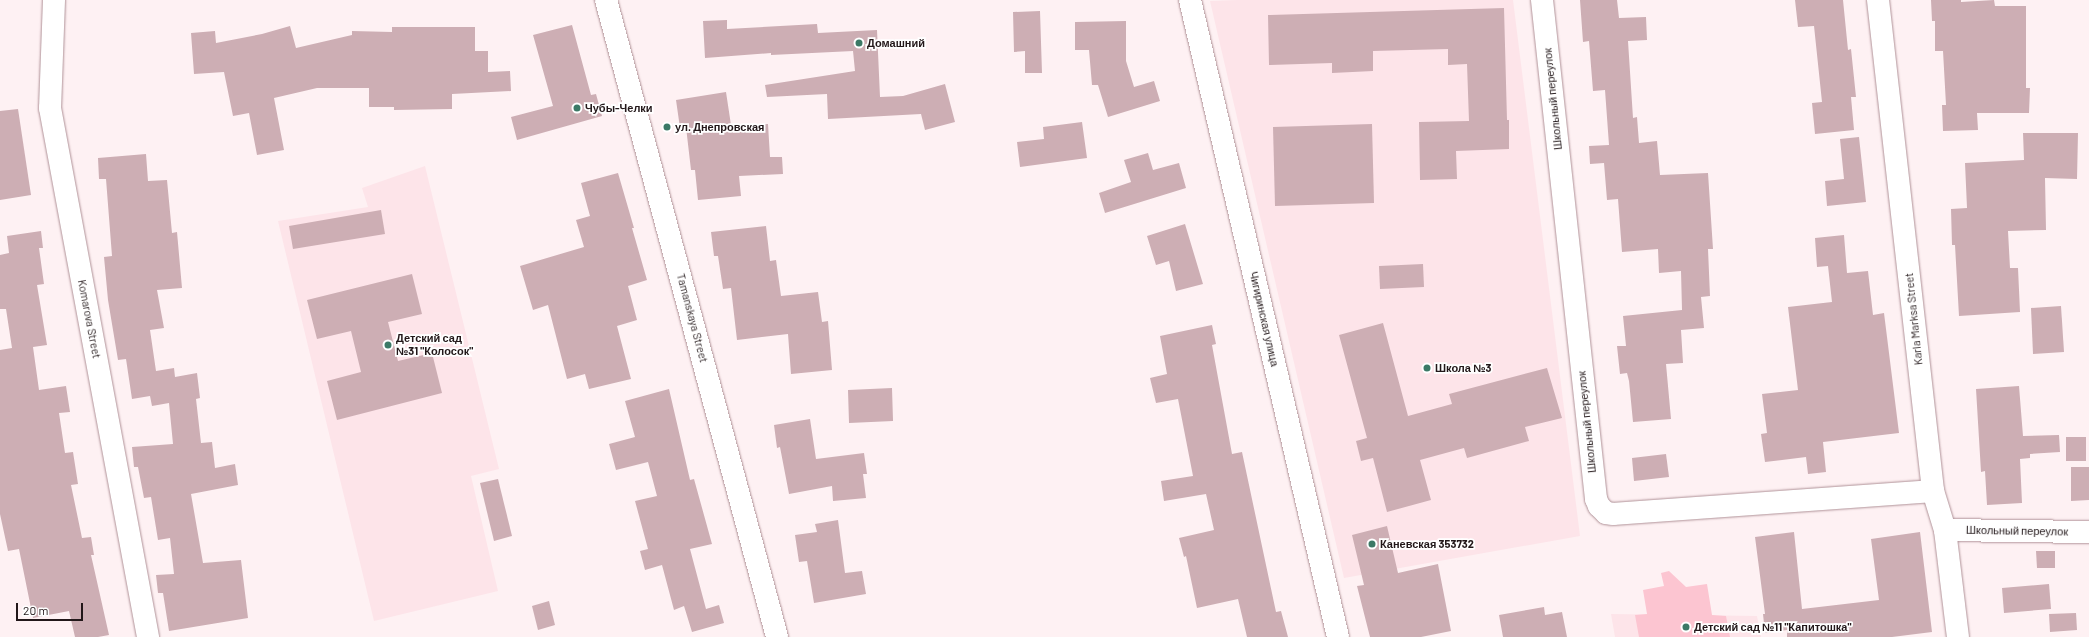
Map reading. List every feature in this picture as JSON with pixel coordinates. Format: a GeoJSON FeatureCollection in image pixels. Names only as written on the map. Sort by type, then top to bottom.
{"type":"FeatureCollection","features":[{"type":"Feature","properties":{"kind":"street","name":"Komarova Street"},"geometry":{"type":"LineString","coordinates":[[54,0],[50,108],[148,637]]}},
{"type":"Feature","properties":{"kind":"street","name":"Tamanskaya Street"},"geometry":{"type":"LineString","coordinates":[[606,0],[777,637]]}},
{"type":"Feature","properties":{"kind":"street","name":"Чигиринская улица"},"geometry":{"type":"LineString","coordinates":[[1190,0],[1338,637]]}},
{"type":"Feature","properties":{"kind":"street","name":"Школьный переулок"},"geometry":{"type":"LineString","coordinates":[[1542,0],[1596,499],[1599,506],[1606,513],[1613,514],[1933,491]]}},
{"type":"Feature","properties":{"kind":"street","name":"Karla Marksa Street"},"geometry":{"type":"LineString","coordinates":[[1878,0],[1933,491],[1945,530],[1958,637]]}},
{"type":"Feature","properties":{"kind":"street","name":"Школьный переулок"},"geometry":{"type":"LineString","coordinates":[[1945,530],[2089,532]]}},
{"type":"Feature","properties":{"kind":"shaded area"},"geometry":{"type":"Polygon","coordinates":[[[1513,0],[1580,536],[1344,578],[1210,1],[1513,0]]]}},
{"type":"Feature","properties":{"kind":"shaded area","name":"Детский сад №31 \"Колосок\""},"geometry":{"type":"Polygon","coordinates":[[[425,166],[499,469],[471,476],[498,591],[374,621],[278,221],[368,207],[362,188],[425,166]]]}},
{"type":"Feature","properties":{"kind":"shaded area"},"geometry":{"type":"Polygon","coordinates":[[[1669,571],[1686,587],[1707,584],[1712,615],[1726,616],[1730,637],[1639,637],[1635,615],[1647,614],[1643,590],[1664,586],[1661,573],[1669,571]]]}},
{"type":"Feature","properties":{"kind":"shaded area","name":"Детский сад №11 \"Капитошка\""},"geometry":{"type":"Polygon","coordinates":[[[1611,614],[1757,616],[1761,637],[1615,637],[1611,614]]]}},
{"type":"Feature","properties":{"kind":"building"},"geometry":{"type":"Polygon","coordinates":[[[1580,0],[1617,0],[1619,18],[1646,17],[1647,40],[1628,41],[1633,118],[1637,117],[1639,143],[1657,141],[1660,175],[1708,173],[1713,249],[1708,249],[1710,296],[1701,297],[1704,328],[1681,330],[1683,363],[1666,364],[1671,419],[1633,422],[1629,381],[1627,373],[1620,374],[1617,346],[1626,346],[1623,316],[1682,310],[1681,271],[1659,273],[1658,249],[1622,252],[1618,199],[1607,200],[1604,163],[1590,164],[1589,146],[1609,145],[1605,90],[1593,91],[1589,41],[1583,42],[1580,0]]]}},
{"type":"Feature","properties":{"kind":"building"},"geometry":{"type":"Polygon","coordinates":[[[1795,0],[1843,0],[1848,50],[1851,49],[1856,97],[1851,97],[1854,130],[1815,134],[1812,103],[1822,102],[1814,26],[1798,27],[1795,0]]]}},
{"type":"Feature","properties":{"kind":"building"},"geometry":{"type":"Polygon","coordinates":[[[1931,0],[1961,0],[1961,2],[1994,0],[1995,6],[2026,6],[2026,88],[2030,88],[2029,113],[1977,113],[1978,130],[1943,131],[1942,105],[1946,105],[1943,51],[1935,51],[1935,21],[1932,21],[1931,0]]]}},
{"type":"Feature","properties":{"kind":"building"},"geometry":{"type":"Polygon","coordinates":[[[1504,8],[1509,149],[1456,151],[1457,179],[1420,180],[1419,122],[1469,121],[1467,64],[1448,65],[1448,49],[1373,51],[1373,71],[1332,73],[1332,63],[1269,65],[1268,15],[1504,8]]]}},
{"type":"Feature","properties":{"kind":"building"},"geometry":{"type":"Polygon","coordinates":[[[1040,11],[1042,73],[1025,73],[1025,51],[1014,52],[1013,12],[1040,11]]]}},
{"type":"Feature","properties":{"kind":"building"},"geometry":{"type":"Polygon","coordinates":[[[727,20],[727,29],[817,24],[818,33],[877,30],[880,97],[903,96],[945,84],[955,122],[925,130],[921,114],[828,119],[827,94],[767,97],[765,85],[855,71],[853,51],[771,55],[771,53],[705,58],[703,21],[727,20]]]}},
{"type":"Feature","properties":{"kind":"building"},"geometry":{"type":"Polygon","coordinates":[[[1126,21],[1126,61],[1134,87],[1154,81],[1160,101],[1108,117],[1098,85],[1092,85],[1089,50],[1075,50],[1075,22],[1126,21]]]}},
{"type":"Feature","properties":{"kind":"building"},"geometry":{"type":"Polygon","coordinates":[[[572,25],[591,95],[596,94],[602,116],[517,140],[511,117],[553,106],[533,35],[572,25]]]}},
{"type":"Feature","properties":{"kind":"building"},"geometry":{"type":"Polygon","coordinates":[[[290,26],[296,48],[352,35],[352,31],[392,32],[392,27],[475,27],[475,51],[488,51],[488,72],[510,71],[511,91],[452,94],[452,109],[394,110],[394,107],[369,107],[369,88],[317,88],[274,98],[284,150],[257,155],[249,113],[233,116],[224,72],[194,74],[191,33],[215,31],[216,43],[262,34],[290,26]]]}},
{"type":"Feature","properties":{"kind":"building"},"geometry":{"type":"Polygon","coordinates":[[[726,92],[731,125],[768,124],[770,157],[782,157],[783,174],[739,176],[741,196],[698,200],[695,170],[691,170],[686,127],[680,128],[676,100],[726,92]]]}},
{"type":"Feature","properties":{"kind":"building"},"geometry":{"type":"Polygon","coordinates":[[[18,109],[31,195],[0,200],[0,111],[18,109]]]}},
{"type":"Feature","properties":{"kind":"building"},"geometry":{"type":"Polygon","coordinates":[[[1082,122],[1087,158],[1020,167],[1017,142],[1044,139],[1043,127],[1082,122]]]}},
{"type":"Feature","properties":{"kind":"building"},"geometry":{"type":"Polygon","coordinates":[[[1372,124],[1374,203],[1275,206],[1273,127],[1372,124]]]}},
{"type":"Feature","properties":{"kind":"building"},"geometry":{"type":"Polygon","coordinates":[[[2023,133],[2078,133],[2077,179],[2045,178],[2046,230],[2008,231],[2010,268],[2018,268],[2020,312],[1959,316],[1955,245],[1952,245],[1951,209],[1967,208],[1965,163],[2024,160],[2023,133]]]}},
{"type":"Feature","properties":{"kind":"building"},"geometry":{"type":"Polygon","coordinates":[[[1859,137],[1866,202],[1827,206],[1825,181],[1844,179],[1840,139],[1859,137]]]}},
{"type":"Feature","properties":{"kind":"building"},"geometry":{"type":"Polygon","coordinates":[[[1148,153],[1153,170],[1179,163],[1186,188],[1105,213],[1099,193],[1131,182],[1124,160],[1148,153]]]}},
{"type":"Feature","properties":{"kind":"building"},"geometry":{"type":"Polygon","coordinates":[[[146,154],[148,181],[167,180],[172,233],[177,232],[182,288],[157,290],[164,328],[150,330],[156,371],[174,368],[175,377],[197,373],[200,398],[196,399],[201,443],[212,442],[215,468],[235,464],[238,485],[191,494],[203,563],[241,560],[248,618],[169,631],[163,593],[158,593],[156,575],[174,574],[170,538],[158,540],[151,497],[144,498],[138,467],[134,467],[132,447],[173,444],[169,403],[152,406],[150,396],[132,399],[126,359],[118,360],[108,300],[104,257],[112,256],[106,179],[99,179],[98,158],[146,154]]]}},
{"type":"Feature","properties":{"kind":"building"},"geometry":{"type":"Polygon","coordinates":[[[618,173],[647,280],[628,286],[637,320],[617,326],[631,379],[589,389],[585,374],[567,379],[548,305],[533,310],[520,266],[584,247],[576,220],[590,216],[581,183],[618,173]]]}},
{"type":"Feature","properties":{"kind":"building"},"geometry":{"type":"Polygon","coordinates":[[[381,210],[385,234],[293,249],[289,226],[381,210]]]}},
{"type":"Feature","properties":{"kind":"building"},"geometry":{"type":"Polygon","coordinates":[[[1185,224],[1203,284],[1176,291],[1169,261],[1156,265],[1147,236],[1185,224]]]}},
{"type":"Feature","properties":{"kind":"building"},"geometry":{"type":"Polygon","coordinates":[[[766,226],[770,261],[776,260],[781,296],[818,292],[822,322],[828,321],[832,370],[791,374],[788,334],[737,340],[731,288],[723,289],[718,256],[714,256],[711,232],[766,226]]]}},
{"type":"Feature","properties":{"kind":"building"},"geometry":{"type":"Polygon","coordinates":[[[41,231],[43,248],[39,248],[44,284],[37,285],[47,345],[33,347],[39,390],[66,386],[70,412],[59,413],[65,453],[73,452],[78,484],[71,485],[82,538],[91,537],[94,555],[91,555],[109,635],[98,637],[75,637],[69,611],[33,618],[19,549],[8,551],[0,514],[0,350],[12,348],[6,309],[0,309],[0,255],[9,253],[7,236],[41,231]]]}},
{"type":"Feature","properties":{"kind":"building"},"geometry":{"type":"Polygon","coordinates":[[[1844,235],[1847,273],[1868,271],[1873,315],[1884,313],[1899,433],[1823,442],[1826,472],[1808,474],[1806,457],[1765,462],[1761,434],[1767,433],[1762,394],[1798,390],[1788,307],[1832,302],[1828,266],[1817,267],[1815,238],[1844,235]]]}},
{"type":"Feature","properties":{"kind":"building"},"geometry":{"type":"Polygon","coordinates":[[[1423,264],[1424,287],[1380,289],[1379,266],[1423,264]]]}},
{"type":"Feature","properties":{"kind":"building"},"geometry":{"type":"Polygon","coordinates":[[[412,274],[422,314],[388,322],[398,361],[432,353],[442,393],[337,420],[327,381],[361,372],[351,331],[317,339],[307,300],[412,274]]]}},
{"type":"Feature","properties":{"kind":"building"},"geometry":{"type":"Polygon","coordinates":[[[2061,306],[2064,352],[2033,354],[2031,308],[2061,306]]]}},
{"type":"Feature","properties":{"kind":"building"},"geometry":{"type":"Polygon","coordinates":[[[1383,323],[1408,416],[1452,404],[1449,394],[1547,368],[1562,418],[1525,427],[1529,441],[1467,458],[1464,448],[1420,460],[1431,500],[1387,512],[1373,458],[1361,461],[1356,441],[1367,438],[1339,335],[1383,323]]]}},
{"type":"Feature","properties":{"kind":"building"},"geometry":{"type":"Polygon","coordinates":[[[1212,325],[1216,344],[1212,345],[1232,454],[1242,452],[1276,612],[1281,611],[1288,637],[1247,637],[1238,599],[1197,608],[1186,556],[1184,557],[1179,538],[1214,530],[1206,494],[1164,501],[1161,481],[1193,476],[1178,399],[1156,403],[1150,378],[1167,374],[1160,336],[1212,325]]]}},
{"type":"Feature","properties":{"kind":"building"},"geometry":{"type":"Polygon","coordinates":[[[2019,386],[2023,436],[2059,435],[2060,452],[2030,454],[2030,458],[2020,459],[2022,503],[1987,505],[1985,471],[1981,472],[1976,389],[2019,386]]]}},
{"type":"Feature","properties":{"kind":"building"},"geometry":{"type":"Polygon","coordinates":[[[892,388],[893,421],[849,423],[848,390],[892,388]]]}},
{"type":"Feature","properties":{"kind":"building"},"geometry":{"type":"Polygon","coordinates":[[[669,389],[690,480],[694,479],[712,544],[690,549],[706,609],[719,605],[724,623],[692,632],[684,606],[674,610],[662,565],[645,570],[640,551],[648,549],[635,501],[657,496],[648,462],[616,470],[609,444],[635,437],[625,401],[669,389]]]}},
{"type":"Feature","properties":{"kind":"building"},"geometry":{"type":"Polygon","coordinates":[[[810,419],[816,459],[864,453],[867,474],[863,474],[866,498],[833,501],[832,486],[789,494],[780,447],[777,448],[774,425],[810,419]]]}},
{"type":"Feature","properties":{"kind":"building"},"geometry":{"type":"Polygon","coordinates":[[[2066,437],[2086,437],[2086,461],[2066,461],[2066,437]]]}},
{"type":"Feature","properties":{"kind":"building"},"geometry":{"type":"Polygon","coordinates":[[[1666,454],[1669,477],[1634,481],[1632,458],[1666,454]]]}},
{"type":"Feature","properties":{"kind":"building"},"geometry":{"type":"Polygon","coordinates":[[[2071,467],[2089,467],[2089,500],[2071,501],[2071,467]]]}},
{"type":"Feature","properties":{"kind":"building"},"geometry":{"type":"Polygon","coordinates":[[[498,479],[512,536],[494,541],[480,483],[498,479]]]}},
{"type":"Feature","properties":{"kind":"building"},"geometry":{"type":"Polygon","coordinates":[[[838,520],[845,573],[862,571],[866,594],[814,603],[807,561],[799,562],[795,535],[817,532],[815,524],[838,520]]]}},
{"type":"Feature","properties":{"kind":"building"},"geometry":{"type":"Polygon","coordinates":[[[1387,526],[1398,573],[1438,564],[1451,631],[1421,637],[1370,637],[1357,586],[1364,585],[1352,535],[1387,526]]]}},
{"type":"Feature","properties":{"kind":"building"},"geometry":{"type":"Polygon","coordinates":[[[1794,532],[1802,609],[1879,600],[1871,539],[1920,532],[1932,632],[1892,637],[1787,637],[1787,630],[1765,633],[1763,614],[1765,614],[1755,537],[1794,532]]]}},
{"type":"Feature","properties":{"kind":"building"},"geometry":{"type":"Polygon","coordinates":[[[2036,551],[2055,551],[2055,568],[2037,568],[2036,551]]]}},
{"type":"Feature","properties":{"kind":"building"},"geometry":{"type":"Polygon","coordinates":[[[2049,584],[2051,609],[2004,613],[2002,588],[2049,584]]]}},
{"type":"Feature","properties":{"kind":"building"},"geometry":{"type":"Polygon","coordinates":[[[549,601],[555,625],[538,630],[532,606],[549,601]]]}},
{"type":"Feature","properties":{"kind":"building"},"geometry":{"type":"Polygon","coordinates":[[[1544,607],[1545,615],[1562,612],[1567,637],[1503,637],[1499,615],[1544,607]]]}},
{"type":"Feature","properties":{"kind":"building"},"geometry":{"type":"Polygon","coordinates":[[[2076,613],[2077,630],[2050,632],[2049,614],[2076,613]]]}},
{"type":"Feature","properties":{"kind":"place","name":"Домашний"},"geometry":{"type":"Point","coordinates":[859,43]}},
{"type":"Feature","properties":{"kind":"place","name":"Чубы-Челки"},"geometry":{"type":"Point","coordinates":[577,108]}},
{"type":"Feature","properties":{"kind":"place","name":"ул. Днепровская"},"geometry":{"type":"Point","coordinates":[667,127]}},
{"type":"Feature","properties":{"kind":"place","name":"Детский сад №31 \"Колосок\""},"geometry":{"type":"Point","coordinates":[388,345]}},
{"type":"Feature","properties":{"kind":"place","name":"Школа №3"},"geometry":{"type":"Point","coordinates":[1427,368]}},
{"type":"Feature","properties":{"kind":"place","name":"Каневская 353732"},"geometry":{"type":"Point","coordinates":[1372,544]}},
{"type":"Feature","properties":{"kind":"place","name":"Детский сад №11 \"Капитошка\""},"geometry":{"type":"Point","coordinates":[1686,627]}}]}
